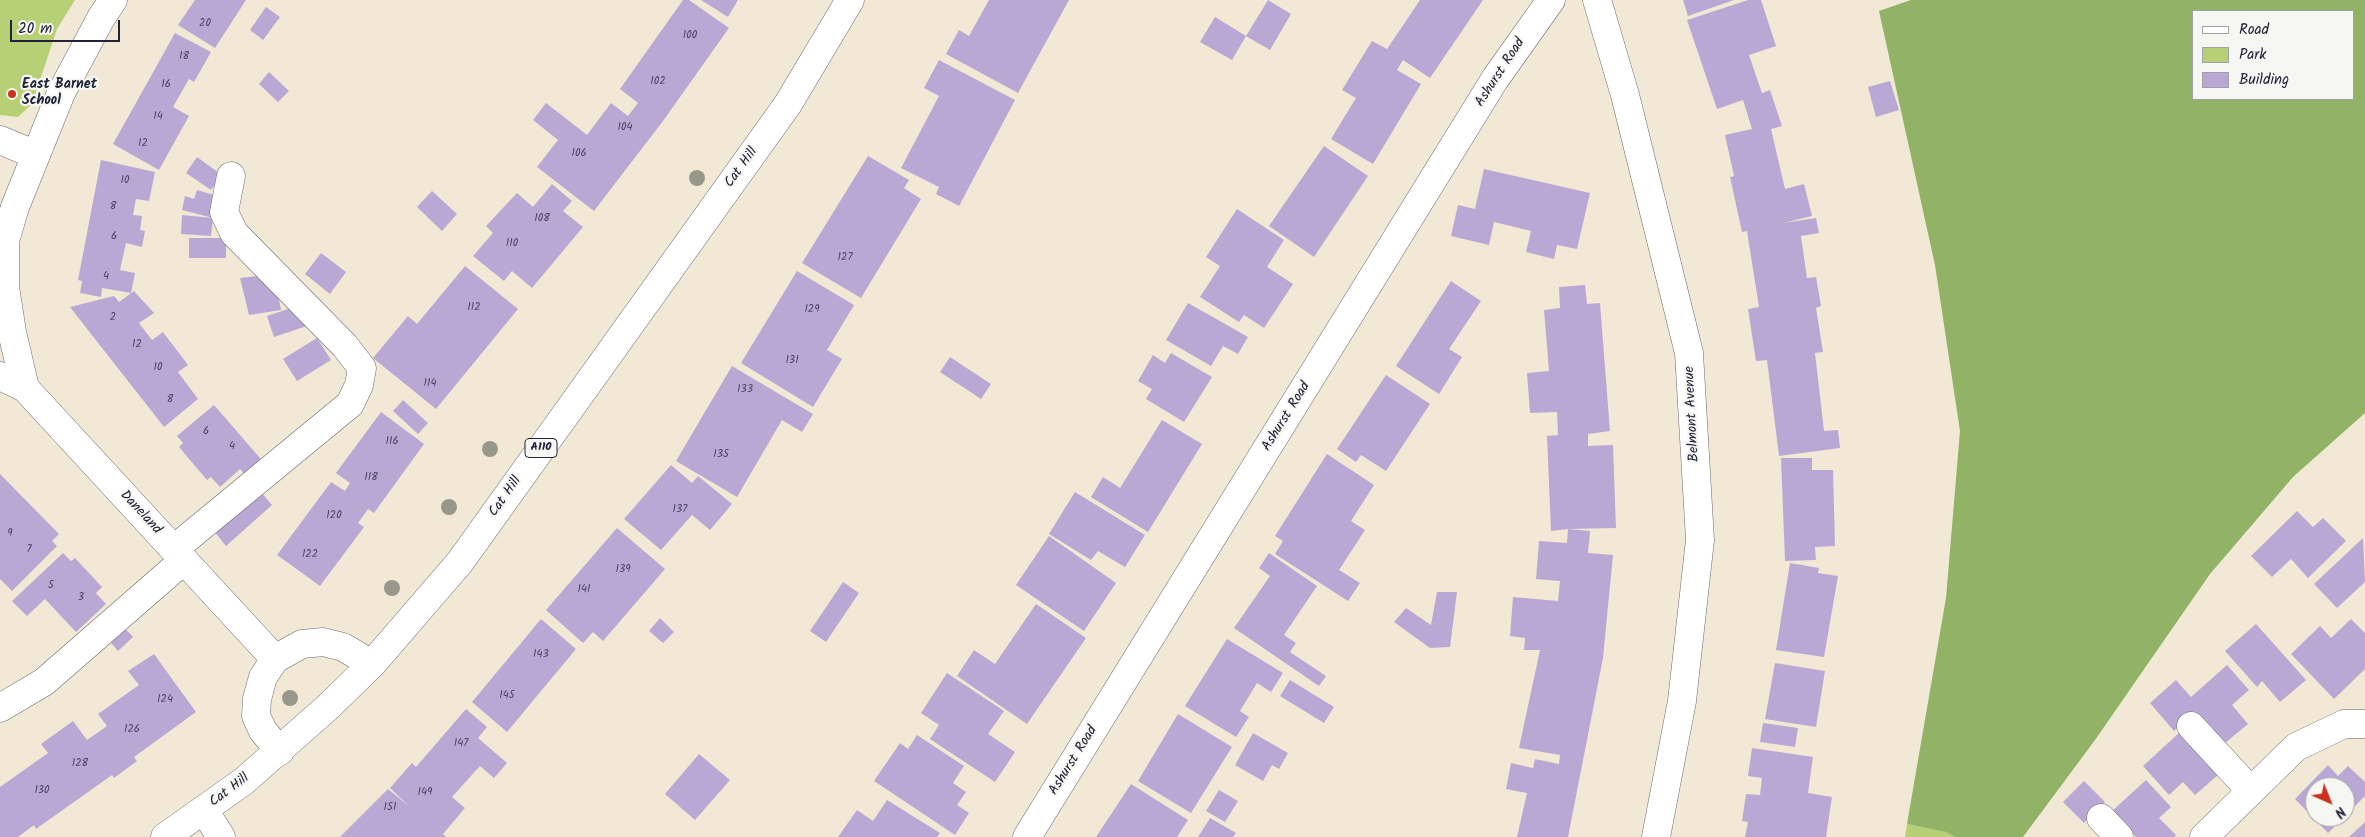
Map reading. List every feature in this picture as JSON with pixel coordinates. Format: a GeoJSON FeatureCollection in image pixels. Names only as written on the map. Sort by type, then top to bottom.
{"type":"FeatureCollection","features":[{"type":"Feature","properties":{"kind":"street"},"geometry":{"type":"LineString","coordinates":[[25,388],[12,332],[5,287],[3,243],[8,202],[36,155],[61,93],[101,18],[113,0]]}},
{"type":"Feature","properties":{"kind":"street","name":"Cat Hill"},"geometry":{"type":"LineString","coordinates":[[165,837],[244,781],[280,751],[372,664],[460,562],[788,104],[850,0]]}},
{"type":"Feature","properties":{"kind":"street","name":"Ashurst Road"},"geometry":{"type":"LineString","coordinates":[[1027,837],[1496,79],[1551,0]]}},
{"type":"Feature","properties":{"kind":"street","name":"Belmont Avenue"},"geometry":{"type":"LineString","coordinates":[[1597,0],[1625,95],[1689,353],[1700,540],[1682,701],[1656,837]]}},
{"type":"Feature","properties":{"kind":"street"},"geometry":{"type":"LineString","coordinates":[[0,140],[36,155]]}},
{"type":"Feature","properties":{"kind":"street"},"geometry":{"type":"LineString","coordinates":[[0,708],[44,682],[179,555],[350,404],[359,385],[362,368],[345,346],[234,233],[224,212],[231,176]]}},
{"type":"Feature","properties":{"kind":"street","name":"Daneland"},"geometry":{"type":"LineString","coordinates":[[0,376],[25,388],[275,659]]}},
{"type":"Feature","properties":{"kind":"street"},"geometry":{"type":"LineString","coordinates":[[280,751],[263,732],[256,716],[257,699],[263,676],[275,659],[302,644],[323,642],[343,647],[372,664]]}},
{"type":"Feature","properties":{"kind":"street"},"geometry":{"type":"LineString","coordinates":[[2204,837],[2296,747],[2344,724],[2365,724]]}},
{"type":"Feature","properties":{"kind":"street"},"geometry":{"type":"LineString","coordinates":[[2191,726],[2251,791]]}},
{"type":"Feature","properties":{"kind":"street"},"geometry":{"type":"LineString","coordinates":[[204,810],[221,837]]}},
{"type":"Feature","properties":{"kind":"green space","name":"East Barnet School"},"geometry":{"type":"Polygon","coordinates":[[[0,0],[75,0],[57,29],[32,104],[18,117],[0,115],[0,0]]]}},
{"type":"Feature","properties":{"kind":"green space"},"geometry":{"type":"Polygon","coordinates":[[[1911,0],[2365,0],[2365,413],[2293,477],[2210,574],[2095,740],[2023,837],[1955,837],[1946,832],[1907,824],[1946,598],[1960,431],[1935,265],[1879,11],[1911,0]]]}},
{"type":"Feature","properties":{"kind":"green space"},"geometry":{"type":"Polygon","coordinates":[[[1907,824],[1946,832],[1955,837],[1905,837],[1907,824]]]}},
{"type":"Feature","properties":{"kind":"building"},"geometry":{"type":"Polygon","coordinates":[[[195,0],[246,0],[215,48],[178,25],[195,0]]]}},
{"type":"Feature","properties":{"kind":"building"},"geometry":{"type":"Polygon","coordinates":[[[683,0],[689,0],[729,28],[663,121],[594,211],[537,167],[558,140],[533,120],[546,103],[587,135],[611,103],[628,116],[638,103],[620,89],[683,0]]]}},
{"type":"Feature","properties":{"kind":"building"},"geometry":{"type":"Polygon","coordinates":[[[701,0],[738,0],[728,17],[701,0]]]}},
{"type":"Feature","properties":{"kind":"building"},"geometry":{"type":"Polygon","coordinates":[[[989,0],[1069,0],[1018,93],[946,54],[959,30],[969,36],[989,0]]]}},
{"type":"Feature","properties":{"kind":"building"},"geometry":{"type":"Polygon","coordinates":[[[1268,0],[1291,14],[1270,50],[1246,36],[1268,0]]]}},
{"type":"Feature","properties":{"kind":"building"},"geometry":{"type":"Polygon","coordinates":[[[1420,0],[1483,0],[1430,78],[1403,60],[1397,70],[1421,84],[1373,164],[1331,139],[1356,98],[1342,90],[1372,41],[1387,49],[1420,0]]]}},
{"type":"Feature","properties":{"kind":"building"},"geometry":{"type":"Polygon","coordinates":[[[1683,0],[1734,0],[1688,16],[1683,0]]]}},
{"type":"Feature","properties":{"kind":"building"},"geometry":{"type":"Polygon","coordinates":[[[1748,0],[1761,0],[1776,46],[1749,55],[1762,93],[1770,90],[1782,126],[1771,129],[1785,189],[1804,184],[1812,216],[1783,223],[1816,218],[1819,233],[1801,236],[1807,278],[1816,277],[1821,306],[1816,308],[1823,352],[1815,353],[1824,431],[1838,430],[1840,448],[1779,456],[1767,360],[1756,361],[1748,309],[1759,307],[1747,231],[1742,232],[1730,177],[1734,176],[1725,135],[1752,129],[1743,100],[1717,109],[1687,20],[1748,0]]]}},
{"type":"Feature","properties":{"kind":"building"},"geometry":{"type":"Polygon","coordinates":[[[266,7],[280,17],[263,40],[250,30],[266,7]]]}},
{"type":"Feature","properties":{"kind":"building"},"geometry":{"type":"Polygon","coordinates":[[[1215,17],[1246,36],[1232,60],[1200,42],[1215,17]]]}},
{"type":"Feature","properties":{"kind":"building"},"geometry":{"type":"Polygon","coordinates":[[[175,33],[211,52],[194,82],[189,79],[173,107],[189,116],[159,170],[113,144],[175,33]]]}},
{"type":"Feature","properties":{"kind":"building"},"geometry":{"type":"Polygon","coordinates":[[[939,60],[1015,100],[959,206],[936,194],[939,187],[901,168],[939,96],[924,88],[939,60]]]}},
{"type":"Feature","properties":{"kind":"building"},"geometry":{"type":"Polygon","coordinates":[[[269,72],[289,91],[278,102],[259,84],[269,72]]]}},
{"type":"Feature","properties":{"kind":"building"},"geometry":{"type":"Polygon","coordinates":[[[1890,81],[1899,110],[1876,117],[1868,87],[1890,81]]]}},
{"type":"Feature","properties":{"kind":"building"},"geometry":{"type":"Polygon","coordinates":[[[1324,146],[1368,176],[1314,257],[1269,226],[1324,146]]]}},
{"type":"Feature","properties":{"kind":"building"},"geometry":{"type":"Polygon","coordinates":[[[868,156],[909,180],[904,188],[921,199],[861,298],[802,263],[868,156]]]}},
{"type":"Feature","properties":{"kind":"building"},"geometry":{"type":"Polygon","coordinates":[[[197,157],[222,175],[211,190],[186,173],[197,157]]]}},
{"type":"Feature","properties":{"kind":"building"},"geometry":{"type":"Polygon","coordinates":[[[101,160],[155,172],[149,201],[136,199],[133,215],[142,216],[140,230],[145,231],[142,247],[126,243],[120,270],[135,273],[131,293],[102,288],[101,297],[80,293],[82,281],[78,280],[101,160]]]}},
{"type":"Feature","properties":{"kind":"building"},"geometry":{"type":"Polygon","coordinates":[[[1484,169],[1590,193],[1577,249],[1557,245],[1554,259],[1526,252],[1531,231],[1494,222],[1489,245],[1451,236],[1458,205],[1475,209],[1484,169]]]}},
{"type":"Feature","properties":{"kind":"building"},"geometry":{"type":"Polygon","coordinates":[[[552,184],[572,201],[563,211],[583,227],[532,288],[512,271],[504,281],[473,256],[493,233],[486,226],[517,193],[533,207],[552,184]]]}},
{"type":"Feature","properties":{"kind":"building"},"geometry":{"type":"Polygon","coordinates":[[[197,190],[214,195],[212,202],[217,203],[213,218],[182,210],[185,196],[194,199],[197,190]]]}},
{"type":"Feature","properties":{"kind":"building"},"geometry":{"type":"Polygon","coordinates":[[[432,191],[457,214],[442,231],[417,207],[432,191]]]}},
{"type":"Feature","properties":{"kind":"building"},"geometry":{"type":"Polygon","coordinates":[[[1237,209],[1284,240],[1267,267],[1293,284],[1264,328],[1244,315],[1239,322],[1200,297],[1220,266],[1206,257],[1237,209]]]}},
{"type":"Feature","properties":{"kind":"building"},"geometry":{"type":"Polygon","coordinates":[[[182,215],[213,218],[211,236],[181,234],[182,215]]]}},
{"type":"Feature","properties":{"kind":"building"},"geometry":{"type":"Polygon","coordinates":[[[189,238],[226,238],[226,258],[189,258],[189,238]]]}},
{"type":"Feature","properties":{"kind":"building"},"geometry":{"type":"Polygon","coordinates":[[[321,253],[346,272],[330,294],[305,274],[321,253]]]}},
{"type":"Feature","properties":{"kind":"building"},"geometry":{"type":"Polygon","coordinates":[[[465,266],[518,309],[436,409],[373,358],[408,316],[417,324],[465,266]]]}},
{"type":"Feature","properties":{"kind":"building"},"geometry":{"type":"Polygon","coordinates":[[[797,271],[854,305],[827,350],[842,359],[813,407],[741,363],[797,271]]]}},
{"type":"Feature","properties":{"kind":"building"},"geometry":{"type":"Polygon","coordinates":[[[266,275],[278,294],[281,310],[249,315],[240,278],[266,275]]]}},
{"type":"Feature","properties":{"kind":"building"},"geometry":{"type":"Polygon","coordinates":[[[1451,281],[1481,301],[1449,349],[1462,357],[1439,394],[1396,366],[1451,281]]]}},
{"type":"Feature","properties":{"kind":"building"},"geometry":{"type":"Polygon","coordinates":[[[1585,285],[1587,304],[1600,303],[1610,431],[1588,434],[1588,446],[1613,445],[1616,528],[1551,531],[1547,436],[1558,435],[1557,412],[1530,413],[1527,373],[1549,371],[1544,310],[1560,308],[1559,287],[1585,285]]]}},
{"type":"Feature","properties":{"kind":"building"},"geometry":{"type":"Polygon","coordinates":[[[134,291],[154,313],[139,323],[152,340],[163,332],[188,365],[178,372],[198,399],[164,427],[70,307],[114,296],[119,302],[134,291]]]}},
{"type":"Feature","properties":{"kind":"building"},"geometry":{"type":"Polygon","coordinates":[[[1188,303],[1248,337],[1238,354],[1223,346],[1211,366],[1166,340],[1188,303]]]}},
{"type":"Feature","properties":{"kind":"building"},"geometry":{"type":"Polygon","coordinates":[[[300,305],[307,326],[274,337],[267,316],[300,305]]]}},
{"type":"Feature","properties":{"kind":"building"},"geometry":{"type":"Polygon","coordinates":[[[317,338],[331,360],[297,381],[283,359],[317,338]]]}},
{"type":"Feature","properties":{"kind":"building"},"geometry":{"type":"Polygon","coordinates":[[[1171,353],[1212,377],[1184,422],[1146,399],[1152,389],[1138,381],[1153,355],[1165,363],[1171,353]]]}},
{"type":"Feature","properties":{"kind":"building"},"geometry":{"type":"Polygon","coordinates":[[[950,357],[991,384],[981,399],[940,372],[950,357]]]}},
{"type":"Feature","properties":{"kind":"building"},"geometry":{"type":"Polygon","coordinates":[[[732,366],[813,414],[802,432],[782,420],[737,497],[676,461],[732,366]]]}},
{"type":"Feature","properties":{"kind":"building"},"geometry":{"type":"Polygon","coordinates":[[[1386,375],[1430,404],[1386,471],[1361,455],[1356,462],[1337,449],[1386,375]]]}},
{"type":"Feature","properties":{"kind":"building"},"geometry":{"type":"Polygon","coordinates":[[[403,400],[428,423],[418,434],[393,411],[403,400]]]}},
{"type":"Feature","properties":{"kind":"building"},"geometry":{"type":"Polygon","coordinates":[[[214,405],[266,465],[249,479],[240,469],[220,487],[211,477],[207,480],[179,447],[183,443],[177,436],[214,405]]]}},
{"type":"Feature","properties":{"kind":"building"},"geometry":{"type":"Polygon","coordinates":[[[381,412],[424,444],[374,513],[368,509],[358,523],[364,527],[320,586],[277,555],[331,482],[345,491],[350,483],[336,473],[381,412]]]}},
{"type":"Feature","properties":{"kind":"building"},"geometry":{"type":"Polygon","coordinates":[[[1162,420],[1202,444],[1148,532],[1091,497],[1103,477],[1120,488],[1162,420]]]}},
{"type":"Feature","properties":{"kind":"building"},"geometry":{"type":"Polygon","coordinates":[[[1327,454],[1374,485],[1351,521],[1365,530],[1339,570],[1360,583],[1348,601],[1275,554],[1283,541],[1275,536],[1327,454]]]}},
{"type":"Feature","properties":{"kind":"building"},"geometry":{"type":"Polygon","coordinates":[[[1781,458],[1812,458],[1812,470],[1833,470],[1835,546],[1815,547],[1816,560],[1785,561],[1781,458]]]}},
{"type":"Feature","properties":{"kind":"building"},"geometry":{"type":"Polygon","coordinates":[[[671,465],[692,483],[698,476],[732,504],[710,530],[692,515],[661,550],[624,519],[671,465]]]}},
{"type":"Feature","properties":{"kind":"building"},"geometry":{"type":"Polygon","coordinates":[[[0,474],[59,534],[52,541],[57,546],[12,591],[0,579],[0,474]]]}},
{"type":"Feature","properties":{"kind":"building"},"geometry":{"type":"Polygon","coordinates":[[[260,491],[272,505],[226,546],[214,531],[260,491]]]}},
{"type":"Feature","properties":{"kind":"building"},"geometry":{"type":"Polygon","coordinates":[[[1075,492],[1145,535],[1125,567],[1098,551],[1091,560],[1049,534],[1075,492]]]}},
{"type":"Feature","properties":{"kind":"building"},"geometry":{"type":"Polygon","coordinates":[[[2297,511],[2313,527],[2323,518],[2346,541],[2308,578],[2291,559],[2272,577],[2251,556],[2297,511]]]}},
{"type":"Feature","properties":{"kind":"building"},"geometry":{"type":"Polygon","coordinates":[[[617,528],[665,569],[603,641],[593,632],[583,643],[546,610],[617,528]]]}},
{"type":"Feature","properties":{"kind":"building"},"geometry":{"type":"Polygon","coordinates":[[[1568,529],[1590,531],[1588,553],[1613,555],[1603,658],[1568,837],[1517,837],[1527,793],[1506,789],[1511,763],[1533,768],[1535,759],[1559,764],[1560,755],[1519,748],[1540,650],[1524,650],[1525,638],[1510,636],[1513,597],[1558,601],[1560,581],[1536,579],[1539,541],[1567,543],[1568,529]]]}},
{"type":"Feature","properties":{"kind":"building"},"geometry":{"type":"Polygon","coordinates":[[[1049,536],[1116,583],[1084,631],[1016,585],[1049,536]]]}},
{"type":"Feature","properties":{"kind":"building"},"geometry":{"type":"Polygon","coordinates":[[[2363,538],[2365,582],[2337,608],[2314,584],[2363,538]]]}},
{"type":"Feature","properties":{"kind":"building"},"geometry":{"type":"Polygon","coordinates":[[[63,553],[71,561],[75,558],[102,587],[96,593],[106,604],[76,632],[45,599],[27,616],[12,601],[63,553]]]}},
{"type":"Feature","properties":{"kind":"building"},"geometry":{"type":"Polygon","coordinates":[[[1269,553],[1317,586],[1284,635],[1296,643],[1290,652],[1326,676],[1319,686],[1234,628],[1270,576],[1259,568],[1269,553]]]}},
{"type":"Feature","properties":{"kind":"building"},"geometry":{"type":"Polygon","coordinates":[[[1790,563],[1819,568],[1818,573],[1838,576],[1824,657],[1776,650],[1790,563]]]}},
{"type":"Feature","properties":{"kind":"building"},"geometry":{"type":"Polygon","coordinates":[[[843,582],[859,593],[826,642],[810,631],[843,582]]]}},
{"type":"Feature","properties":{"kind":"building"},"geometry":{"type":"Polygon","coordinates":[[[1437,592],[1457,592],[1450,647],[1430,648],[1394,622],[1406,608],[1431,625],[1437,592]]]}},
{"type":"Feature","properties":{"kind":"building"},"geometry":{"type":"Polygon","coordinates":[[[1036,604],[1086,638],[1027,724],[957,676],[974,650],[995,664],[1036,604]]]}},
{"type":"Feature","properties":{"kind":"building"},"geometry":{"type":"Polygon","coordinates":[[[660,618],[674,632],[663,643],[649,631],[660,618]]]}},
{"type":"Feature","properties":{"kind":"building"},"geometry":{"type":"Polygon","coordinates":[[[541,619],[576,649],[507,732],[472,702],[541,619]]]}},
{"type":"Feature","properties":{"kind":"building"},"geometry":{"type":"Polygon","coordinates":[[[2351,619],[2365,633],[2365,669],[2334,699],[2291,654],[2320,626],[2331,638],[2351,619]]]}},
{"type":"Feature","properties":{"kind":"building"},"geometry":{"type":"Polygon","coordinates":[[[121,624],[133,637],[118,651],[106,637],[121,624]]]}},
{"type":"Feature","properties":{"kind":"building"},"geometry":{"type":"Polygon","coordinates":[[[2256,624],[2306,680],[2280,702],[2262,681],[2257,687],[2225,651],[2256,624]]]}},
{"type":"Feature","properties":{"kind":"building"},"geometry":{"type":"Polygon","coordinates":[[[1227,639],[1283,673],[1271,692],[1257,683],[1240,711],[1249,717],[1236,737],[1185,706],[1227,639]]]}},
{"type":"Feature","properties":{"kind":"building"},"geometry":{"type":"Polygon","coordinates":[[[154,654],[196,712],[134,757],[137,761],[114,778],[112,775],[36,829],[34,825],[18,837],[0,837],[0,787],[48,753],[41,744],[73,721],[87,740],[107,726],[98,714],[139,685],[128,671],[154,654]]]}},
{"type":"Feature","properties":{"kind":"building"},"geometry":{"type":"Polygon","coordinates":[[[1775,663],[1825,671],[1816,727],[1765,719],[1775,663]]]}},
{"type":"Feature","properties":{"kind":"building"},"geometry":{"type":"Polygon","coordinates":[[[2227,665],[2249,690],[2232,705],[2248,724],[2224,744],[2196,712],[2174,731],[2150,703],[2176,680],[2191,697],[2227,665]]]}},
{"type":"Feature","properties":{"kind":"building"},"geometry":{"type":"Polygon","coordinates":[[[947,673],[1004,711],[988,734],[1015,752],[995,782],[930,739],[939,725],[921,713],[947,673]]]}},
{"type":"Feature","properties":{"kind":"building"},"geometry":{"type":"Polygon","coordinates":[[[1290,680],[1334,707],[1324,723],[1280,696],[1290,680]]]}},
{"type":"Feature","properties":{"kind":"building"},"geometry":{"type":"Polygon","coordinates":[[[466,709],[487,727],[478,738],[507,763],[494,778],[480,766],[452,797],[465,808],[443,834],[446,837],[340,837],[388,789],[409,806],[390,788],[412,763],[416,767],[466,709]]]}},
{"type":"Feature","properties":{"kind":"building"},"geometry":{"type":"Polygon","coordinates":[[[1178,714],[1232,747],[1191,813],[1138,781],[1178,714]]]}},
{"type":"Feature","properties":{"kind":"building"},"geometry":{"type":"Polygon","coordinates":[[[1763,723],[1798,728],[1795,747],[1760,742],[1763,723]]]}},
{"type":"Feature","properties":{"kind":"building"},"geometry":{"type":"Polygon","coordinates":[[[2180,732],[2218,775],[2195,795],[2183,782],[2169,795],[2143,766],[2180,732]]]}},
{"type":"Feature","properties":{"kind":"building"},"geometry":{"type":"Polygon","coordinates":[[[1253,733],[1288,753],[1279,769],[1272,765],[1263,781],[1235,765],[1253,733]]]}},
{"type":"Feature","properties":{"kind":"building"},"geometry":{"type":"Polygon","coordinates":[[[917,735],[964,766],[953,783],[966,792],[957,805],[969,813],[955,835],[874,781],[900,743],[908,749],[917,735]]]}},
{"type":"Feature","properties":{"kind":"building"},"geometry":{"type":"Polygon","coordinates":[[[1752,748],[1813,757],[1808,793],[1832,797],[1826,837],[1745,837],[1748,822],[1742,821],[1746,794],[1760,795],[1762,778],[1748,776],[1752,748]]]}},
{"type":"Feature","properties":{"kind":"building"},"geometry":{"type":"Polygon","coordinates":[[[699,754],[730,780],[695,820],[665,794],[699,754]]]}},
{"type":"Feature","properties":{"kind":"building"},"geometry":{"type":"Polygon","coordinates":[[[2328,765],[2338,776],[2348,766],[2365,782],[2365,796],[2355,806],[2355,777],[2316,777],[2328,765]]]}},
{"type":"Feature","properties":{"kind":"building"},"geometry":{"type":"Polygon","coordinates":[[[2146,780],[2171,807],[2159,818],[2176,835],[2174,837],[2136,837],[2112,811],[2146,780]]]}},
{"type":"Feature","properties":{"kind":"building"},"geometry":{"type":"Polygon","coordinates":[[[2084,781],[2105,802],[2084,823],[2063,802],[2084,781]]]}},
{"type":"Feature","properties":{"kind":"building"},"geometry":{"type":"Polygon","coordinates":[[[1131,784],[1188,820],[1177,837],[1096,837],[1131,784]]]}},
{"type":"Feature","properties":{"kind":"building"},"geometry":{"type":"Polygon","coordinates":[[[2305,789],[2305,809],[2295,799],[2305,789]]]}},
{"type":"Feature","properties":{"kind":"building"},"geometry":{"type":"Polygon","coordinates":[[[1219,790],[1238,801],[1225,822],[1206,811],[1219,790]]]}},
{"type":"Feature","properties":{"kind":"building"},"geometry":{"type":"Polygon","coordinates":[[[887,800],[940,833],[937,837],[838,837],[857,810],[873,821],[887,800]]]}},
{"type":"Feature","properties":{"kind":"building"},"geometry":{"type":"Polygon","coordinates":[[[1210,818],[1236,833],[1233,837],[1198,837],[1210,818]]]}},
{"type":"Feature","properties":{"kind":"building"},"geometry":{"type":"Polygon","coordinates":[[[2365,822],[2365,837],[2349,837],[2365,822]]]}},
{"type":"Feature","properties":{"kind":"building"},"geometry":{"type":"Polygon","coordinates":[[[2322,827],[2334,827],[2328,833],[2322,827]]]}},
{"type":"Feature","properties":{"kind":"place","name":"East Barnet School"},"geometry":{"type":"Point","coordinates":[12,94]}}]}
